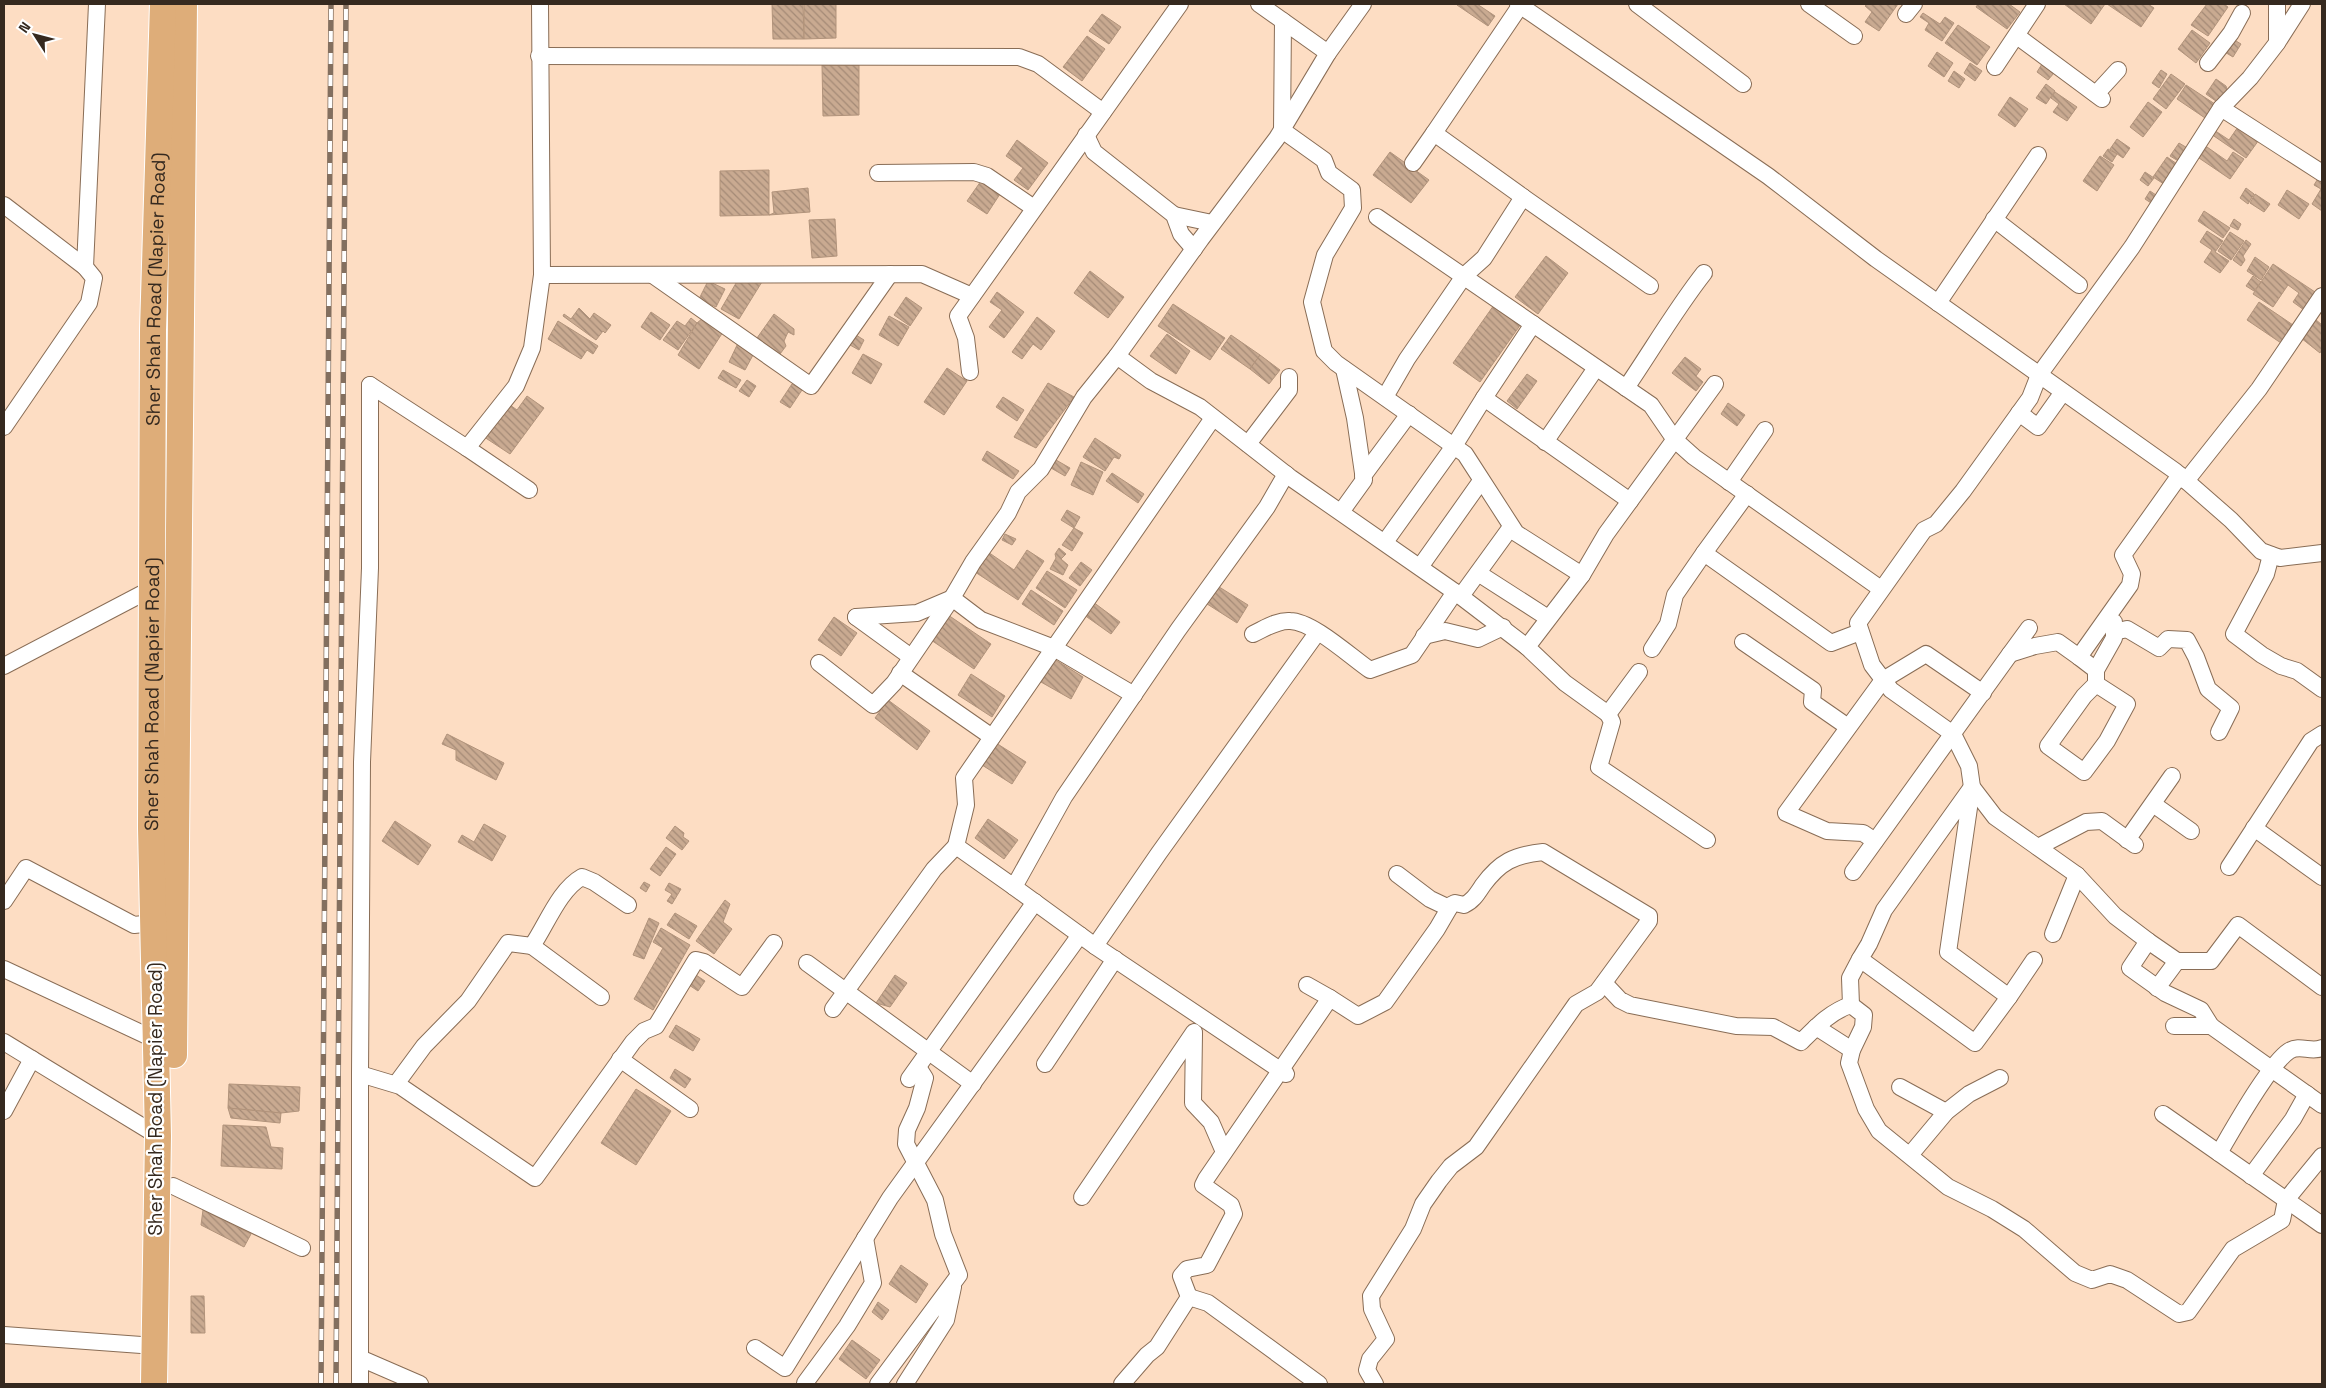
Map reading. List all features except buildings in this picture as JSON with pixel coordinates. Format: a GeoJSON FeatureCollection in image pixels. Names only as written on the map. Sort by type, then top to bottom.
{"type":"FeatureCollection","features":[{"type":"Feature","properties":{"kind":"main road","name":"Sher Shah Road (Napier Road)"},"geometry":{"type":"LineString","coordinates":[[163,4],[153,330],[165,588],[173,1186],[169,1384]]}},
{"type":"Feature","properties":{"kind":"main road","name":"Sher Shah Road (Napier Road)"},"geometry":{"type":"LineString","coordinates":[[154,1384],[158,1136],[151,828],[165,588],[184,4]]}},
{"type":"Feature","properties":{"kind":"street"},"geometry":{"type":"LineString","coordinates":[[85,267],[97,4]]}},
{"type":"Feature","properties":{"kind":"street"},"geometry":{"type":"LineString","coordinates":[[467,448],[516,386],[532,348],[542,275],[540,4]]}},
{"type":"Feature","properties":{"kind":"street"},"geometry":{"type":"LineString","coordinates":[[970,372],[966,338],[958,316],[1180,4]]}},
{"type":"Feature","properties":{"kind":"street"},"geometry":{"type":"LineString","coordinates":[[1259,4],[1328,53]]}},
{"type":"Feature","properties":{"kind":"street"},"geometry":{"type":"LineString","coordinates":[[820,663],[874,705],[900,674],[952,598],[973,562],[1008,513],[1018,492],[1041,469],[1084,397],[1117,356],[1212,223],[1282,130],[1328,53],[1363,4]]}},
{"type":"Feature","properties":{"kind":"street"},"geometry":{"type":"LineString","coordinates":[[1637,4],[1743,84]]}},
{"type":"Feature","properties":{"kind":"street"},"geometry":{"type":"LineString","coordinates":[[1809,4],[1854,36]]}},
{"type":"Feature","properties":{"kind":"street"},"geometry":{"type":"LineString","coordinates":[[1995,67],[2037,4]]}},
{"type":"Feature","properties":{"kind":"street"},"geometry":{"type":"LineString","coordinates":[[2277,43],[2278,4]]}},
{"type":"Feature","properties":{"kind":"street"},"geometry":{"type":"LineString","coordinates":[[2009,997],[1948,952],[1972,787],[1969,766],[1953,734],[1891,690],[1883,680],[1872,665],[1858,623],[1924,530],[1936,524],[1964,491],[2030,398],[2039,375],[2132,247],[2221,108],[2250,78],[2277,43],[2302,4]]}},
{"type":"Feature","properties":{"kind":"street"},"geometry":{"type":"LineString","coordinates":[[1413,163],[1519,5],[1768,176],[1938,303],[2183,478],[2261,551],[2280,558],[2322,553]]}},
{"type":"Feature","properties":{"kind":"street"},"geometry":{"type":"LineString","coordinates":[[2208,64],[2231,33],[2246,7]]}},
{"type":"Feature","properties":{"kind":"street"},"geometry":{"type":"LineString","coordinates":[[1282,130],[1283,21]]}},
{"type":"Feature","properties":{"kind":"street"},"geometry":{"type":"LineString","coordinates":[[2017,36],[2099,96],[2118,70]]}},
{"type":"Feature","properties":{"kind":"street"},"geometry":{"type":"LineString","coordinates":[[539,56],[1019,57],[1038,64],[1103,112]]}},
{"type":"Feature","properties":{"kind":"street"},"geometry":{"type":"LineString","coordinates":[[2221,108],[2322,173]]}},
{"type":"Feature","properties":{"kind":"street"},"geometry":{"type":"LineString","coordinates":[[1282,130],[1324,160],[1329,173],[1352,190],[1353,208],[1325,255],[1312,302],[1324,351],[1344,369],[1465,454],[1516,533],[1582,575]]}},
{"type":"Feature","properties":{"kind":"street"},"geometry":{"type":"LineString","coordinates":[[1434,133],[1650,286]]}},
{"type":"Feature","properties":{"kind":"street"},"geometry":{"type":"LineString","coordinates":[[1086,135],[1094,152],[1174,214],[1212,223]]}},
{"type":"Feature","properties":{"kind":"street"},"geometry":{"type":"LineString","coordinates":[[1938,303],[2038,155]]}},
{"type":"Feature","properties":{"kind":"street"},"geometry":{"type":"LineString","coordinates":[[878,173],[974,172],[987,176],[1034,208]]}},
{"type":"Feature","properties":{"kind":"street"},"geometry":{"type":"LineString","coordinates":[[1385,397],[1407,359],[1464,276],[1484,258],[1523,197]]}},
{"type":"Feature","properties":{"kind":"street"},"geometry":{"type":"LineString","coordinates":[[4,205],[85,267],[94,278],[89,303],[4,427]]}},
{"type":"Feature","properties":{"kind":"street"},"geometry":{"type":"LineString","coordinates":[[1174,214],[1181,234],[1194,248]]}},
{"type":"Feature","properties":{"kind":"street"},"geometry":{"type":"LineString","coordinates":[[1377,217],[1651,405],[1676,440],[1694,457],[1881,589]]}},
{"type":"Feature","properties":{"kind":"street"},"geometry":{"type":"LineString","coordinates":[[1994,219],[2079,285]]}},
{"type":"Feature","properties":{"kind":"street"},"geometry":{"type":"LineString","coordinates":[[1626,388],[1658,342],[1687,295],[1704,273]]}},
{"type":"Feature","properties":{"kind":"street"},"geometry":{"type":"LineString","coordinates":[[654,276],[811,386],[890,274]]}},
{"type":"Feature","properties":{"kind":"street"},"geometry":{"type":"LineString","coordinates":[[542,275],[922,274],[972,296]]}},
{"type":"Feature","properties":{"kind":"street"},"geometry":{"type":"LineString","coordinates":[[2079,656],[2130,585],[2132,574],[2123,555],[2183,478],[2259,389],[2322,296]]}},
{"type":"Feature","properties":{"kind":"street"},"geometry":{"type":"LineString","coordinates":[[1385,542],[1454,446],[1533,324]]}},
{"type":"Feature","properties":{"kind":"street"},"geometry":{"type":"LineString","coordinates":[[1117,356],[1151,381],[1183,397],[1214,418],[1286,474],[1420,566],[1527,646],[1565,683],[1608,714],[1612,722],[1599,766],[1707,840]]}},
{"type":"Feature","properties":{"kind":"street"},"geometry":{"type":"LineString","coordinates":[[1545,442],[1596,368]]}},
{"type":"Feature","properties":{"kind":"street"},"geometry":{"type":"LineString","coordinates":[[1341,512],[1364,480],[1355,418],[1344,369]]}},
{"type":"Feature","properties":{"kind":"street"},"geometry":{"type":"LineString","coordinates":[[1248,444],[1289,390],[1288,377]]}},
{"type":"Feature","properties":{"kind":"street"},"geometry":{"type":"LineString","coordinates":[[1527,646],[1582,575],[1606,534],[1716,384]]}},
{"type":"Feature","properties":{"kind":"street"},"geometry":{"type":"LineString","coordinates":[[360,1384],[362,762],[370,568],[370,385],[529,490]]}},
{"type":"Feature","properties":{"kind":"street"},"geometry":{"type":"LineString","coordinates":[[2018,413],[2038,427],[2063,392]]}},
{"type":"Feature","properties":{"kind":"street"},"geometry":{"type":"LineString","coordinates":[[1484,398],[1630,501]]}},
{"type":"Feature","properties":{"kind":"street"},"geometry":{"type":"LineString","coordinates":[[1363,476],[1409,414]]}},
{"type":"Feature","properties":{"kind":"street"},"geometry":{"type":"LineString","coordinates":[[833,1009],[934,869],[956,846],[966,805],[964,778],[1214,418]]}},
{"type":"Feature","properties":{"kind":"street"},"geometry":{"type":"LineString","coordinates":[[1729,482],[1765,430]]}},
{"type":"Feature","properties":{"kind":"street"},"geometry":{"type":"LineString","coordinates":[[1014,887],[1064,797],[1266,507],[1286,474]]}},
{"type":"Feature","properties":{"kind":"street"},"geometry":{"type":"LineString","coordinates":[[1420,566],[1481,481]]}},
{"type":"Feature","properties":{"kind":"street"},"geometry":{"type":"LineString","coordinates":[[1652,648],[1668,624],[1675,595],[1746,494]]}},
{"type":"Feature","properties":{"kind":"street"},"geometry":{"type":"LineString","coordinates":[[1253,634],[1274,624],[1289,620],[1305,624],[1370,670],[1412,655],[1424,636],[1458,594],[1478,573],[1512,527]]}},
{"type":"Feature","properties":{"kind":"street"},"geometry":{"type":"LineString","coordinates":[[1704,553],[1831,643],[1860,632]]}},
{"type":"Feature","properties":{"kind":"street"},"geometry":{"type":"LineString","coordinates":[[2271,555],[2266,574],[2234,634],[2262,655],[2281,666],[2297,671],[2322,689]]}},
{"type":"Feature","properties":{"kind":"street"},"geometry":{"type":"LineString","coordinates":[[1478,573],[1548,618]]}},
{"type":"Feature","properties":{"kind":"street"},"geometry":{"type":"LineString","coordinates":[[4,666],[165,588]]}},
{"type":"Feature","properties":{"kind":"street"},"geometry":{"type":"LineString","coordinates":[[952,598],[981,620],[1054,648],[1134,695]]}},
{"type":"Feature","properties":{"kind":"street"},"geometry":{"type":"LineString","coordinates":[[911,657],[856,617],[917,613],[952,598]]}},
{"type":"Feature","properties":{"kind":"street"},"geometry":{"type":"LineString","coordinates":[[2010,654],[2035,646],[2058,642],[2079,656],[2096,677],[2127,704],[2107,741],[2084,772],[2048,746],[2096,677],[2114,638],[2114,606]]}},
{"type":"Feature","properties":{"kind":"street"},"geometry":{"type":"LineString","coordinates":[[1424,636],[1445,631],[1478,639],[1503,627]]}},
{"type":"Feature","properties":{"kind":"street"},"geometry":{"type":"LineString","coordinates":[[1853,872],[2029,628]]}},
{"type":"Feature","properties":{"kind":"street"},"geometry":{"type":"LineString","coordinates":[[2114,632],[2127,629],[2159,648],[2168,639],[2187,640],[2196,657],[2208,689],[2231,708],[2219,732]]}},
{"type":"Feature","properties":{"kind":"street"},"geometry":{"type":"LineString","coordinates":[[1095,946],[1159,853],[1317,633]]}},
{"type":"Feature","properties":{"kind":"street"},"geometry":{"type":"LineString","coordinates":[[1744,642],[1813,690],[1812,702],[1848,727]]}},
{"type":"Feature","properties":{"kind":"street"},"geometry":{"type":"LineString","coordinates":[[1876,841],[1863,833],[1827,831],[1786,813],[1883,680],[1926,654],[1982,693]]}},
{"type":"Feature","properties":{"kind":"street"},"geometry":{"type":"LineString","coordinates":[[1608,714],[1639,672]]}},
{"type":"Feature","properties":{"kind":"street"},"geometry":{"type":"LineString","coordinates":[[900,674],[992,737]]}},
{"type":"Feature","properties":{"kind":"street"},"geometry":{"type":"LineString","coordinates":[[2229,867],[2311,741],[2322,734]]}},
{"type":"Feature","properties":{"kind":"street"},"geometry":{"type":"LineString","coordinates":[[2038,847],[2086,822],[2102,821],[2131,842],[2172,776]]}},
{"type":"Feature","properties":{"kind":"street"},"geometry":{"type":"LineString","coordinates":[[1972,787],[1995,816],[2077,875],[2115,916],[2178,961],[2212,962],[2238,925],[2322,986]]}},
{"type":"Feature","properties":{"kind":"street"},"geometry":{"type":"LineString","coordinates":[[1851,1005],[1850,978],[1869,944],[1884,910],[1972,787]]}},
{"type":"Feature","properties":{"kind":"street"},"geometry":{"type":"LineString","coordinates":[[2153,804],[2190,831]]}},
{"type":"Feature","properties":{"kind":"street"},"geometry":{"type":"LineString","coordinates":[[2254,828],[2322,877]]}},
{"type":"Feature","properties":{"kind":"street"},"geometry":{"type":"LineString","coordinates":[[956,846],[1115,959],[1198,1025],[1283,1072]]}},
{"type":"Feature","properties":{"kind":"street"},"geometry":{"type":"LineString","coordinates":[[1307,985],[1358,1016],[1385,1002],[1437,930],[1449,908],[1455,903],[1464,905],[1471,902],[1494,869],[1513,858],[1543,852],[1648,916],[1649,922],[1597,992],[1576,1004],[1476,1147],[1451,1166],[1424,1204],[1413,1229],[1371,1296],[1372,1309],[1386,1339],[1370,1360],[1367,1370],[1375,1384]]}},
{"type":"Feature","properties":{"kind":"street"},"geometry":{"type":"LineString","coordinates":[[4,901],[26,868],[134,925],[154,923]]}},
{"type":"Feature","properties":{"kind":"street"},"geometry":{"type":"LineString","coordinates":[[1397,874],[1430,898],[1449,908]]}},
{"type":"Feature","properties":{"kind":"street"},"geometry":{"type":"LineString","coordinates":[[2053,934],[2077,875]]}},
{"type":"Feature","properties":{"kind":"street"},"geometry":{"type":"LineString","coordinates":[[532,946],[561,899],[575,881],[582,877],[594,882],[628,905]]}},
{"type":"Feature","properties":{"kind":"street"},"geometry":{"type":"LineString","coordinates":[[878,1384],[959,1276],[943,1234],[935,1200],[906,1144],[908,1130],[917,1108],[925,1078],[913,1073],[1035,902]]}},
{"type":"Feature","properties":{"kind":"street"},"geometry":{"type":"LineString","coordinates":[[785,1368],[865,1238],[916,1163],[1080,935]]}},
{"type":"Feature","properties":{"kind":"street"},"geometry":{"type":"LineString","coordinates":[[2148,941],[2130,968],[2157,988],[2201,1010],[2211,1026],[2322,1105]]}},
{"type":"Feature","properties":{"kind":"street"},"geometry":{"type":"LineString","coordinates":[[396,1084],[424,1046],[468,1001],[508,942],[532,946],[601,997]]}},
{"type":"Feature","properties":{"kind":"street"},"geometry":{"type":"LineString","coordinates":[[360,1074],[396,1084],[535,1178],[620,1059],[644,1030],[656,1026],[696,960],[704,962],[742,987],[774,943]]}},
{"type":"Feature","properties":{"kind":"street"},"geometry":{"type":"LineString","coordinates":[[1045,1064],[1115,959]]}},
{"type":"Feature","properties":{"kind":"street"},"geometry":{"type":"LineString","coordinates":[[1860,959],[1975,1043],[2034,960]]}},
{"type":"Feature","properties":{"kind":"street"},"geometry":{"type":"LineString","coordinates":[[2157,988],[2178,961]]}},
{"type":"Feature","properties":{"kind":"street"},"geometry":{"type":"LineString","coordinates":[[807,963],[973,1084]]}},
{"type":"Feature","properties":{"kind":"street"},"geometry":{"type":"LineString","coordinates":[[4,969],[156,1040]]}},
{"type":"Feature","properties":{"kind":"street"},"geometry":{"type":"LineString","coordinates":[[1604,983],[1620,1000],[1630,1005],[1736,1026],[1773,1027],[1801,1042],[1816,1027],[1841,1008],[1851,1005]]}},
{"type":"Feature","properties":{"kind":"street"},"geometry":{"type":"LineString","coordinates":[[1189,1298],[1181,1276],[1187,1269],[1207,1265],[1234,1214],[1231,1205],[1203,1185],[1224,1152],[1283,1072],[1330,998]]}},
{"type":"Feature","properties":{"kind":"street"},"geometry":{"type":"LineString","coordinates":[[1851,1005],[1864,1014],[1863,1027],[1852,1050],[1850,1063],[1866,1109],[1879,1131],[1948,1187],[1992,1209],[2024,1229],[2075,1273],[2092,1280],[2110,1274],[2127,1280],[2179,1314],[2188,1312],[2234,1250],[2282,1220],[2286,1200],[2322,1156]]}},
{"type":"Feature","properties":{"kind":"street"},"geometry":{"type":"LineString","coordinates":[[1198,1025],[1193,1103],[1211,1122],[1224,1152]]}},
{"type":"Feature","properties":{"kind":"street"},"geometry":{"type":"LineString","coordinates":[[1082,1197],[1198,1025]]}},
{"type":"Feature","properties":{"kind":"street"},"geometry":{"type":"LineString","coordinates":[[2174,1026],[2211,1026]]}},
{"type":"Feature","properties":{"kind":"street"},"geometry":{"type":"LineString","coordinates":[[1816,1027],[1852,1050]]}},
{"type":"Feature","properties":{"kind":"street"},"geometry":{"type":"LineString","coordinates":[[4,1042],[158,1136]]}},
{"type":"Feature","properties":{"kind":"street"},"geometry":{"type":"LineString","coordinates":[[2219,1153],[2272,1070],[2288,1052],[2300,1047],[2315,1050],[2322,1048]]}},
{"type":"Feature","properties":{"kind":"street"},"geometry":{"type":"LineString","coordinates":[[4,1111],[32,1059]]}},
{"type":"Feature","properties":{"kind":"street"},"geometry":{"type":"LineString","coordinates":[[620,1059],[690,1109]]}},
{"type":"Feature","properties":{"kind":"street"},"geometry":{"type":"LineString","coordinates":[[1910,1155],[1946,1112],[1969,1094],[2000,1078]]}},
{"type":"Feature","properties":{"kind":"street"},"geometry":{"type":"LineString","coordinates":[[1900,1087],[1946,1112]]}},
{"type":"Feature","properties":{"kind":"street"},"geometry":{"type":"LineString","coordinates":[[2251,1176],[2293,1119],[2307,1094]]}},
{"type":"Feature","properties":{"kind":"street"},"geometry":{"type":"LineString","coordinates":[[2163,1114],[2322,1225]]}},
{"type":"Feature","properties":{"kind":"street"},"geometry":{"type":"LineString","coordinates":[[173,1186],[302,1248]]}},
{"type":"Feature","properties":{"kind":"street"},"geometry":{"type":"LineString","coordinates":[[755,1348],[806,1384],[847,1326],[873,1283],[865,1238]]}},
{"type":"Feature","properties":{"kind":"street"},"geometry":{"type":"LineString","coordinates":[[905,1384],[946,1320],[954,1281]]}},
{"type":"Feature","properties":{"kind":"street"},"geometry":{"type":"LineString","coordinates":[[1122,1384],[1147,1355],[1157,1347],[1189,1298]]}},
{"type":"Feature","properties":{"kind":"street"},"geometry":{"type":"LineString","coordinates":[[1189,1298],[1208,1303],[1318,1384]]}},
{"type":"Feature","properties":{"kind":"street"},"geometry":{"type":"LineString","coordinates":[[4,1335],[155,1346]]}},
{"type":"Feature","properties":{"kind":"street"},"geometry":{"type":"LineString","coordinates":[[360,1358],[420,1384]]}},
{"type":"Feature","properties":{"kind":"railway"},"geometry":{"type":"LineString","coordinates":[[321,1384],[331,4]]}},
{"type":"Feature","properties":{"kind":"railway"},"geometry":{"type":"LineString","coordinates":[[336,1384],[346,4]]}}]}
